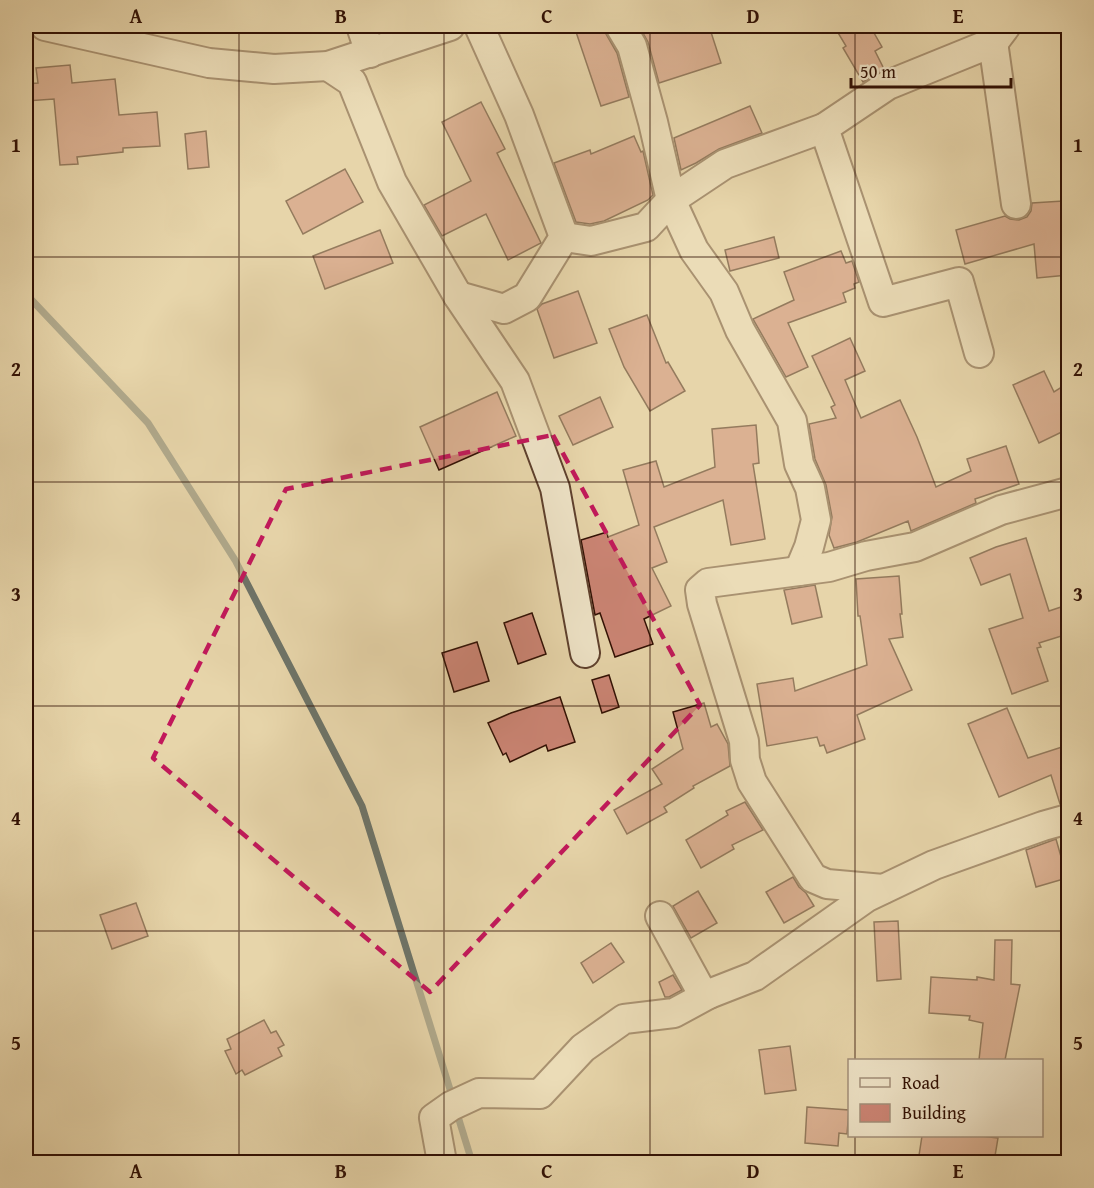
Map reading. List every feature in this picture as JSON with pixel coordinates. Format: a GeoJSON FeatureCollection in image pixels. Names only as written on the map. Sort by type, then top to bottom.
{"type":"FeatureCollection","features":[{"type":"Feature","properties":{"kind":"street"},"geometry":{"type":"LineString","coordinates":[[45,26],[208,63],[274,69],[328,66],[450,26]]}},
{"type":"Feature","properties":{"kind":"street"},"geometry":{"type":"LineString","coordinates":[[361,26],[370,52]]}},
{"type":"Feature","properties":{"kind":"street"},"geometry":{"type":"LineString","coordinates":[[479,26],[519,115],[564,237]]}},
{"type":"Feature","properties":{"kind":"street"},"geometry":{"type":"LineString","coordinates":[[620,26],[632,46],[671,200],[694,250],[724,292],[740,330],[792,421],[799,464],[810,488],[816,520],[809,548],[799,571]]}},
{"type":"Feature","properties":{"kind":"street"},"geometry":{"type":"LineString","coordinates":[[564,237],[591,241],[646,227],[671,200],[726,164],[824,128],[888,85],[1000,34],[1016,204]]}},
{"type":"Feature","properties":{"kind":"street"},"geometry":{"type":"LineString","coordinates":[[328,66],[352,82],[392,182],[458,296],[515,381],[555,488],[585,653]]}},
{"type":"Feature","properties":{"kind":"street"},"geometry":{"type":"LineString","coordinates":[[824,128],[883,302],[959,282],[979,353]]}},
{"type":"Feature","properties":{"kind":"street"},"geometry":{"type":"LineString","coordinates":[[458,296],[504,309],[527,297],[564,237]]}},
{"type":"Feature","properties":{"kind":"street"},"geometry":{"type":"LineString","coordinates":[[884,889],[827,884],[813,878],[752,782],[745,760],[744,741],[702,604],[700,590],[708,583],[830,567],[866,556],[915,547],[1001,510],[1068,492]]}},
{"type":"Feature","properties":{"kind":"street"},"geometry":{"type":"LineString","coordinates":[[442,1162],[435,1118],[451,1106],[479,1093],[540,1094],[583,1048],[624,1019],[674,1012],[709,994],[755,976],[867,897],[934,865],[1068,819]]}},
{"type":"Feature","properties":{"kind":"street"},"geometry":{"type":"LineString","coordinates":[[660,916],[700,989],[704,994],[709,994]]}},
{"type":"Feature","properties":{"kind":"highlighted area"},"geometry":{"type":"Polygon","coordinates":[[[553,435],[700,705],[430,992],[153,758],[286,489],[553,435]]]}},
{"type":"Feature","properties":{"kind":"building"},"geometry":{"type":"Polygon","coordinates":[[[574,26],[604,26],[617,53],[629,97],[601,106],[574,26]]]}},
{"type":"Feature","properties":{"kind":"building"},"geometry":{"type":"Polygon","coordinates":[[[639,26],[709,26],[721,63],[659,83],[648,42],[639,26]]]}},
{"type":"Feature","properties":{"kind":"building"},"geometry":{"type":"Polygon","coordinates":[[[834,26],[870,26],[882,47],[875,51],[884,69],[863,82],[843,48],[846,46],[834,26]]]}},
{"type":"Feature","properties":{"kind":"building"},"geometry":{"type":"Polygon","coordinates":[[[70,65],[72,83],[115,79],[119,115],[157,112],[160,146],[123,148],[123,152],[77,157],[78,164],[60,165],[54,99],[26,101],[26,84],[38,83],[36,68],[70,65]]]}},
{"type":"Feature","properties":{"kind":"building"},"geometry":{"type":"Polygon","coordinates":[[[481,102],[505,149],[497,153],[541,243],[508,260],[486,214],[442,236],[424,205],[471,181],[442,122],[481,102]]]}},
{"type":"Feature","properties":{"kind":"building"},"geometry":{"type":"Polygon","coordinates":[[[750,106],[762,133],[719,149],[681,170],[674,138],[750,106]]]}},
{"type":"Feature","properties":{"kind":"building"},"geometry":{"type":"Polygon","coordinates":[[[206,131],[209,167],[188,169],[185,134],[206,131]]]}},
{"type":"Feature","properties":{"kind":"building"},"geometry":{"type":"Polygon","coordinates":[[[634,136],[641,152],[643,151],[653,195],[648,200],[604,221],[590,224],[576,222],[554,163],[590,150],[591,154],[634,136]]]}},
{"type":"Feature","properties":{"kind":"building"},"geometry":{"type":"Polygon","coordinates":[[[345,169],[363,202],[303,234],[286,201],[345,169]]]}},
{"type":"Feature","properties":{"kind":"building"},"geometry":{"type":"Polygon","coordinates":[[[1063,201],[1068,275],[1037,278],[1034,244],[965,264],[956,230],[1005,216],[1019,220],[1027,217],[1032,203],[1063,201]]]}},
{"type":"Feature","properties":{"kind":"building"},"geometry":{"type":"Polygon","coordinates":[[[380,230],[393,263],[325,289],[313,256],[380,230]]]}},
{"type":"Feature","properties":{"kind":"building"},"geometry":{"type":"Polygon","coordinates":[[[774,237],[779,258],[730,271],[725,250],[774,237]]]}},
{"type":"Feature","properties":{"kind":"building"},"geometry":{"type":"Polygon","coordinates":[[[841,251],[846,263],[852,261],[859,282],[854,284],[855,288],[843,293],[846,302],[788,323],[808,367],[786,377],[753,319],[794,300],[784,272],[841,251]]]}},
{"type":"Feature","properties":{"kind":"building"},"geometry":{"type":"Polygon","coordinates":[[[578,291],[597,343],[554,358],[537,309],[542,304],[578,291]]]}},
{"type":"Feature","properties":{"kind":"building"},"geometry":{"type":"Polygon","coordinates":[[[647,315],[666,363],[668,362],[685,391],[650,411],[624,367],[609,329],[647,315]]]}},
{"type":"Feature","properties":{"kind":"building"},"geometry":{"type":"Polygon","coordinates":[[[850,338],[865,371],[845,380],[861,418],[900,400],[936,487],[971,471],[967,459],[1006,446],[1019,484],[975,499],[976,503],[911,531],[908,521],[857,542],[834,548],[829,535],[832,517],[826,485],[815,459],[809,424],[836,418],[831,407],[835,405],[812,356],[850,338]]]}},
{"type":"Feature","properties":{"kind":"building"},"geometry":{"type":"Polygon","coordinates":[[[1044,371],[1054,392],[1068,383],[1068,429],[1039,443],[1013,385],[1044,371]]]}},
{"type":"Feature","properties":{"kind":"building"},"geometry":{"type":"Polygon","coordinates":[[[497,392],[516,436],[439,470],[420,427],[497,392]]]}},
{"type":"Feature","properties":{"kind":"building"},"geometry":{"type":"Polygon","coordinates":[[[600,397],[613,427],[573,445],[559,416],[600,397]]]}},
{"type":"Feature","properties":{"kind":"building"},"geometry":{"type":"Polygon","coordinates":[[[756,425],[759,463],[753,464],[765,539],[731,545],[723,500],[654,527],[667,562],[652,568],[671,606],[644,619],[653,644],[615,657],[600,613],[595,615],[581,540],[607,532],[608,537],[639,525],[623,470],[656,461],[664,487],[715,467],[712,429],[756,425]]]}},
{"type":"Feature","properties":{"kind":"building"},"geometry":{"type":"Polygon","coordinates":[[[1026,538],[1049,611],[1064,606],[1068,620],[1068,634],[1039,643],[1041,647],[1037,648],[1048,681],[1012,694],[989,629],[1023,618],[1010,574],[981,585],[970,558],[1026,538]]]}},
{"type":"Feature","properties":{"kind":"building"},"geometry":{"type":"Polygon","coordinates":[[[899,576],[903,637],[889,639],[912,690],[857,715],[865,739],[827,753],[824,745],[820,746],[817,737],[767,746],[757,684],[793,678],[795,691],[867,665],[860,616],[858,616],[856,579],[899,576]]]}},
{"type":"Feature","properties":{"kind":"building"},"geometry":{"type":"Polygon","coordinates":[[[815,585],[822,617],[792,624],[784,590],[815,585]]]}},
{"type":"Feature","properties":{"kind":"building"},"geometry":{"type":"Polygon","coordinates":[[[532,613],[546,654],[518,664],[504,623],[532,613]]]}},
{"type":"Feature","properties":{"kind":"building"},"geometry":{"type":"Polygon","coordinates":[[[477,642],[489,681],[454,692],[442,653],[477,642]]]}},
{"type":"Feature","properties":{"kind":"building"},"geometry":{"type":"Polygon","coordinates":[[[609,675],[619,707],[602,713],[592,680],[609,675]]]}},
{"type":"Feature","properties":{"kind":"building"},"geometry":{"type":"Polygon","coordinates":[[[560,697],[575,742],[548,751],[546,745],[510,762],[506,753],[503,755],[488,723],[560,697]]]}},
{"type":"Feature","properties":{"kind":"building"},"geometry":{"type":"Polygon","coordinates":[[[704,703],[711,727],[717,724],[728,744],[730,766],[693,786],[694,788],[664,807],[667,812],[627,834],[614,810],[662,784],[652,769],[683,749],[673,712],[704,703]]]}},
{"type":"Feature","properties":{"kind":"building"},"geometry":{"type":"Polygon","coordinates":[[[1007,708],[1028,758],[1068,745],[1068,803],[1060,804],[1051,775],[999,797],[968,724],[1007,708]]]}},
{"type":"Feature","properties":{"kind":"building"},"geometry":{"type":"Polygon","coordinates":[[[745,802],[763,830],[732,845],[734,849],[701,868],[686,840],[728,815],[726,811],[745,802]]]}},
{"type":"Feature","properties":{"kind":"building"},"geometry":{"type":"Polygon","coordinates":[[[1056,839],[1067,878],[1036,887],[1026,850],[1056,839]]]}},
{"type":"Feature","properties":{"kind":"building"},"geometry":{"type":"Polygon","coordinates":[[[793,877],[814,906],[784,923],[766,892],[793,877]]]}},
{"type":"Feature","properties":{"kind":"building"},"geometry":{"type":"Polygon","coordinates":[[[698,891],[717,923],[691,938],[673,906],[698,891]]]}},
{"type":"Feature","properties":{"kind":"building"},"geometry":{"type":"Polygon","coordinates":[[[136,903],[148,936],[112,949],[100,915],[136,903]]]}},
{"type":"Feature","properties":{"kind":"building"},"geometry":{"type":"Polygon","coordinates":[[[898,921],[901,979],[877,981],[874,922],[898,921]]]}},
{"type":"Feature","properties":{"kind":"building"},"geometry":{"type":"Polygon","coordinates":[[[995,940],[1012,940],[1011,984],[1020,985],[1005,1059],[979,1059],[983,1023],[969,1020],[970,1016],[929,1013],[931,977],[977,980],[977,977],[994,980],[995,940]]]}},
{"type":"Feature","properties":{"kind":"building"},"geometry":{"type":"Polygon","coordinates":[[[611,943],[624,962],[593,983],[581,963],[611,943]]]}},
{"type":"Feature","properties":{"kind":"building"},"geometry":{"type":"Polygon","coordinates":[[[673,975],[682,990],[665,997],[659,982],[673,975]]]}},
{"type":"Feature","properties":{"kind":"building"},"geometry":{"type":"Polygon","coordinates":[[[264,1020],[271,1033],[276,1031],[284,1045],[278,1048],[282,1056],[245,1075],[242,1070],[236,1074],[225,1051],[231,1049],[227,1039],[264,1020]]]}},
{"type":"Feature","properties":{"kind":"building"},"geometry":{"type":"Polygon","coordinates":[[[790,1046],[796,1090],[765,1094],[759,1050],[790,1046]]]}},
{"type":"Feature","properties":{"kind":"building"},"geometry":{"type":"Polygon","coordinates":[[[807,1107],[848,1110],[847,1134],[839,1133],[838,1146],[805,1143],[807,1107]]]}},
{"type":"Feature","properties":{"kind":"building"},"geometry":{"type":"Polygon","coordinates":[[[922,1137],[998,1138],[994,1162],[918,1162],[922,1137]]]}},
{"type":"Feature","properties":{"kind":"waterway"},"geometry":{"type":"LineString","coordinates":[[26,294],[148,423],[235,560],[362,806],[453,1099]]}},
{"type":"Feature","properties":{"kind":"waterway"},"geometry":{"type":"LineString","coordinates":[[456,1110],[472,1162]]}}]}
